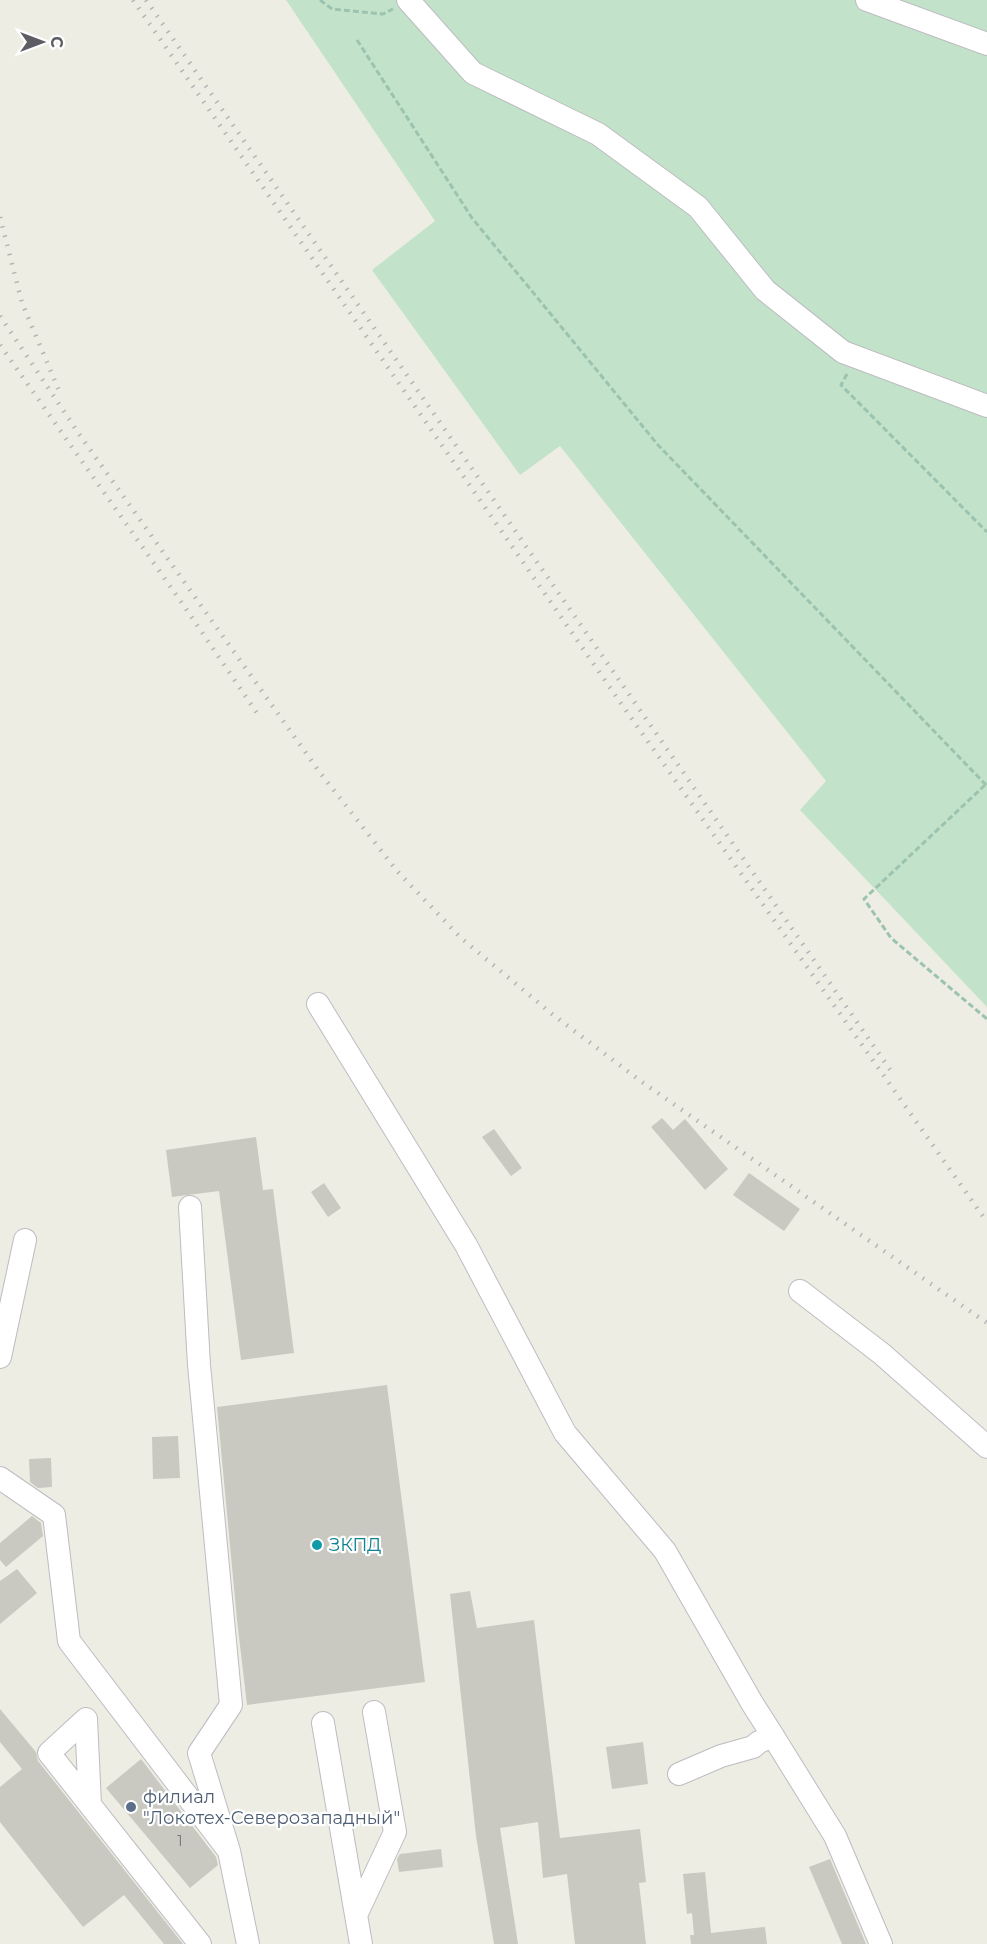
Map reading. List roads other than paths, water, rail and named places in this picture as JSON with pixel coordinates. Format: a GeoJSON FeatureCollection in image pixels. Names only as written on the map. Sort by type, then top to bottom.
{"type":"FeatureCollection","features":[{"type":"Feature","properties":{"kind":"lane"},"geometry":{"type":"LineString","coordinates":[[867,0],[987,44]]}},
{"type":"Feature","properties":{"kind":"lane"},"geometry":{"type":"LineString","coordinates":[[404,2],[473,73],[598,134],[698,207],[765,290],[843,352],[987,406]]}},
{"type":"Feature","properties":{"kind":"lane"},"geometry":{"type":"LineString","coordinates":[[318,1004],[466,1245],[565,1433],[665,1551],[752,1703],[835,1836],[880,1944]]}},
{"type":"Feature","properties":{"kind":"lane"},"geometry":{"type":"LineString","coordinates":[[190,1207],[199,1365],[231,1704],[199,1753],[229,1851],[248,1944]]}},
{"type":"Feature","properties":{"kind":"lane"},"geometry":{"type":"LineString","coordinates":[[0,1357],[25,1240]]}},
{"type":"Feature","properties":{"kind":"lane"},"geometry":{"type":"LineString","coordinates":[[801,1292],[882,1354],[987,1447]]}},
{"type":"Feature","properties":{"kind":"lane"},"geometry":{"type":"LineString","coordinates":[[0,1478],[54,1515],[69,1641],[229,1851]]}},
{"type":"Feature","properties":{"kind":"lane"},"geometry":{"type":"LineString","coordinates":[[357,1913],[395,1832],[374,1712]]}},
{"type":"Feature","properties":{"kind":"lane"},"geometry":{"type":"LineString","coordinates":[[323,1723],[361,1944]]}},
{"type":"Feature","properties":{"kind":"lane"},"geometry":{"type":"LineString","coordinates":[[679,1774],[722,1756],[753,1747],[773,1736]]}},
{"type":"Feature","properties":{"kind":"lane"},"geometry":{"type":"LineString","coordinates":[[90,1804],[200,1944]]}},
{"type":"Feature","properties":{"kind":"railway"},"geometry":{"type":"LineString","coordinates":[[133,0],[620,702],[987,1222]]}},
{"type":"Feature","properties":{"kind":"railway"},"geometry":{"type":"LineString","coordinates":[[146,0],[891,1071]]}},
{"type":"Feature","properties":{"kind":"railway"},"geometry":{"type":"LineString","coordinates":[[0,217],[22,303],[60,393]]}},
{"type":"Feature","properties":{"kind":"railway"},"geometry":{"type":"LineString","coordinates":[[0,316],[79,434],[318,770],[397,871],[461,938],[552,1014],[642,1082],[987,1323]]}},
{"type":"Feature","properties":{"kind":"railway"},"geometry":{"type":"LineString","coordinates":[[0,345],[261,719]]}},
{"type":"Feature","properties":{"kind":"place","name":"ЗКПД"},"geometry":{"type":"Point","coordinates":[317,1545]}},
{"type":"Feature","properties":{"kind":"place","name":"филиал \"Локотех-Северозападный\""},"geometry":{"type":"Point","coordinates":[131,1807]}}]}
